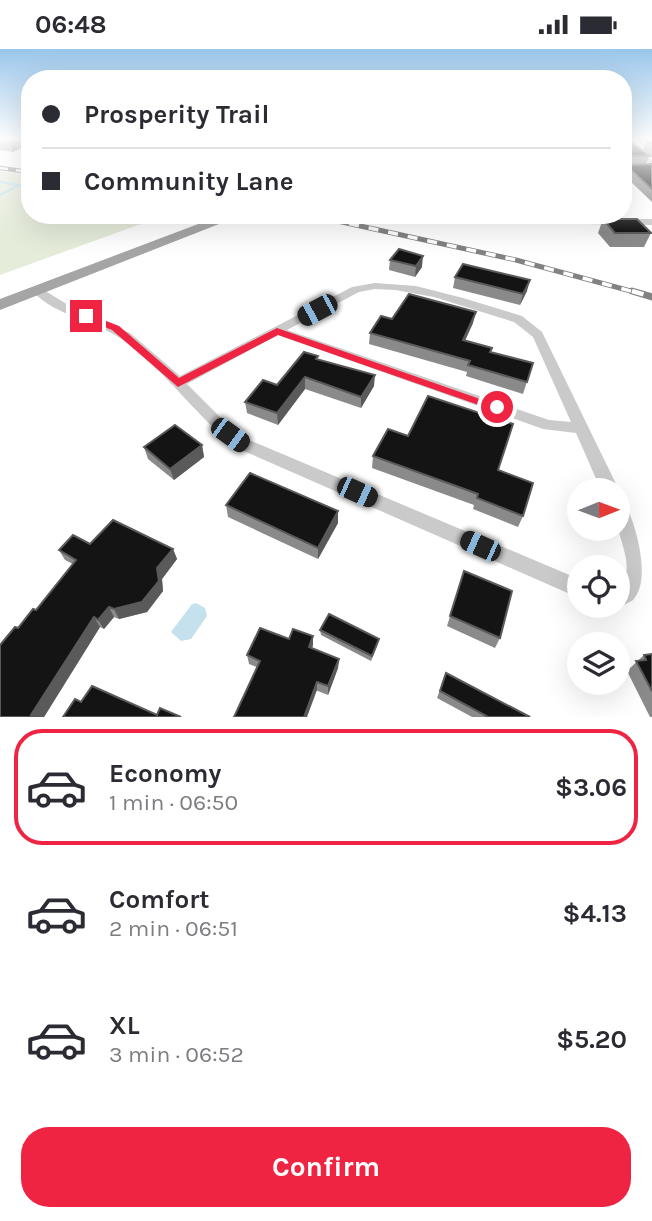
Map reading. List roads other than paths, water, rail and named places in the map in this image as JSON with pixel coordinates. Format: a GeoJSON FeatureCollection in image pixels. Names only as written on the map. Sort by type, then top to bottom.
{"type":"FeatureCollection","features":[{"type":"Feature","properties":{"kind":"main road"},"geometry":{"type":"LineString","coordinates":[[0,290],[188,224]]}},
{"type":"Feature","properties":{"kind":"main road"},"geometry":{"type":"LineString","coordinates":[[0,305],[191,224]]}},
{"type":"Feature","properties":{"kind":"street"},"geometry":{"type":"LineString","coordinates":[[632,222],[652,222]]}},
{"type":"Feature","properties":{"kind":"street"},"geometry":{"type":"LineString","coordinates":[[178,383],[356,289],[378,285],[397,286],[518,319],[530,325],[538,335],[604,478]]}},
{"type":"Feature","properties":{"kind":"street"},"geometry":{"type":"LineString","coordinates":[[38,291],[72,312],[115,328],[178,383],[218,426],[243,445],[567,584]]}},
{"type":"Feature","properties":{"kind":"street"},"geometry":{"type":"LineString","coordinates":[[277,331],[548,425],[580,428]]}},
{"type":"Feature","properties":{"kind":"street"},"geometry":{"type":"LineString","coordinates":[[630,534],[642,562],[641,576],[636,587],[630,592]]}},
{"type":"Feature","properties":{"kind":"water"},"geometry":{"type":"Polygon","coordinates":[[[196,603],[205,608],[207,616],[191,639],[181,641],[171,632],[192,604],[196,603]]]}},
{"type":"Feature","properties":{"kind":"waterway"},"geometry":{"type":"LineString","coordinates":[[0,182],[20,185]]}},
{"type":"Feature","properties":{"kind":"waterway"},"geometry":{"type":"LineString","coordinates":[[0,195],[20,185]]}},
{"type":"Feature","properties":{"kind":"railway"},"geometry":{"type":"LineString","coordinates":[[16,170],[21,171]]}},
{"type":"Feature","properties":{"kind":"railway"},"geometry":{"type":"LineString","coordinates":[[351,224],[516,260],[638,293]]}},
{"type":"Feature","properties":{"kind":"railway"},"geometry":{"type":"LineString","coordinates":[[632,291],[652,297]]}}]}
